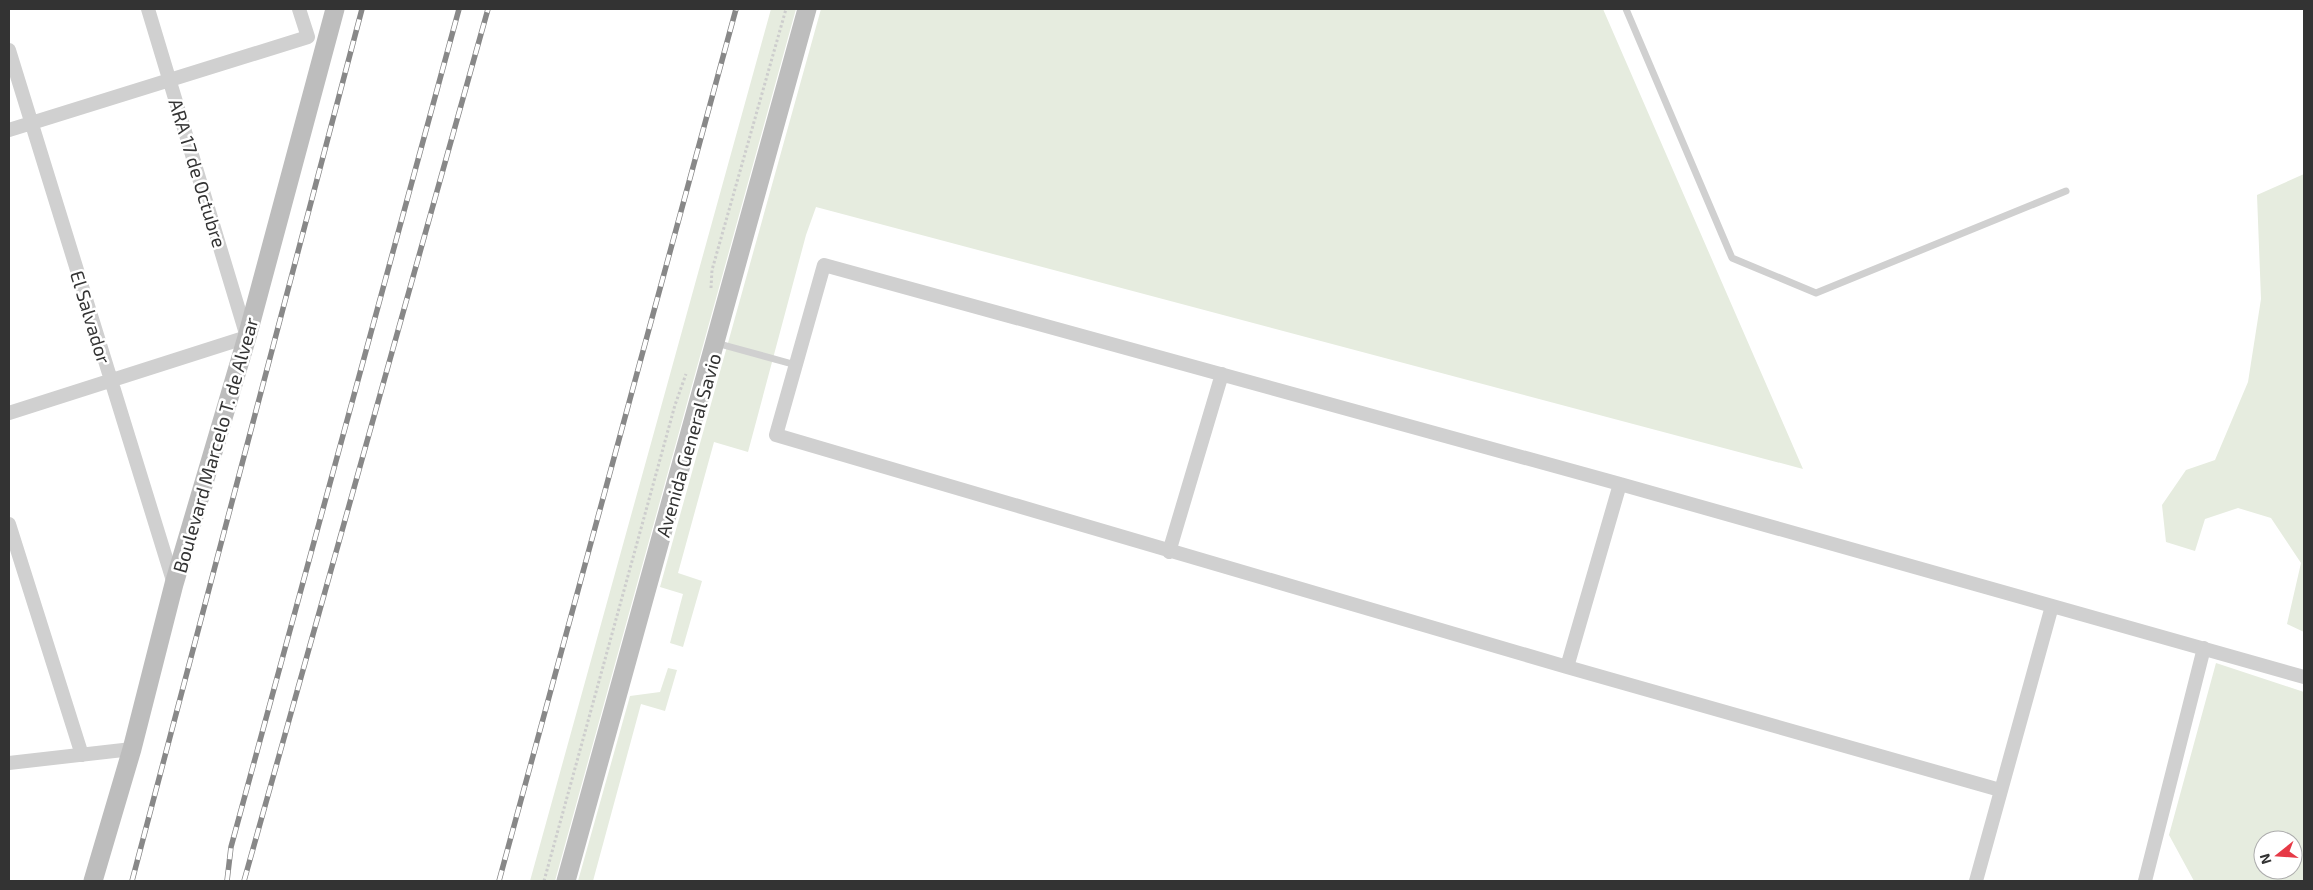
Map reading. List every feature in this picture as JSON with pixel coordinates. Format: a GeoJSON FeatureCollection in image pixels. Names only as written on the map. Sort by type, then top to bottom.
{"type":"FeatureCollection","features":[{"type":"Feature","properties":{"kind":"main road","name":"Boulevard Marcelo T. de Alvear"},"geometry":{"type":"LineString","coordinates":[[93,881],[132,749],[174,584],[247,337],[335,9]]}},
{"type":"Feature","properties":{"kind":"main road","name":"Avenida General Savio"},"geometry":{"type":"LineString","coordinates":[[566,881],[808,9]]}},
{"type":"Feature","properties":{"kind":"street","name":"ARA 17 de Octubre"},"geometry":{"type":"LineString","coordinates":[[148,9],[247,337]]}},
{"type":"Feature","properties":{"kind":"street"},"geometry":{"type":"LineString","coordinates":[[299,9],[308,37]]}},
{"type":"Feature","properties":{"kind":"street"},"geometry":{"type":"LineString","coordinates":[[9,130],[308,37],[326,42]]}},
{"type":"Feature","properties":{"kind":"street","name":"El Salvador"},"geometry":{"type":"LineString","coordinates":[[9,50],[174,584]]}},
{"type":"Feature","properties":{"kind":"street"},"geometry":{"type":"LineString","coordinates":[[2000,790],[1169,552],[776,435],[824,265],[1620,484],[2304,677]]}},
{"type":"Feature","properties":{"kind":"street"},"geometry":{"type":"LineString","coordinates":[[9,413],[247,337]]}},
{"type":"Feature","properties":{"kind":"street"},"geometry":{"type":"LineString","coordinates":[[1169,552],[1222,374]]}},
{"type":"Feature","properties":{"kind":"street"},"geometry":{"type":"LineString","coordinates":[[1567,667],[1620,484]]}},
{"type":"Feature","properties":{"kind":"street"},"geometry":{"type":"LineString","coordinates":[[9,524],[82,755]]}},
{"type":"Feature","properties":{"kind":"street"},"geometry":{"type":"LineString","coordinates":[[1976,881],[2052,606]]}},
{"type":"Feature","properties":{"kind":"street"},"geometry":{"type":"LineString","coordinates":[[2145,881],[2204,648]]}},
{"type":"Feature","properties":{"kind":"street"},"geometry":{"type":"LineString","coordinates":[[9,763],[132,749]]}},
{"type":"Feature","properties":{"kind":"lane"},"geometry":{"type":"LineString","coordinates":[[1626,9],[1732,258],[1816,293],[2066,191]]}},
{"type":"Feature","properties":{"kind":"lane"},"geometry":{"type":"LineString","coordinates":[[716,343],[796,365]]}},
{"type":"Feature","properties":{"kind":"path"},"geometry":{"type":"LineString","coordinates":[[711,292],[712,270],[786,9]]}},
{"type":"Feature","properties":{"kind":"path"},"geometry":{"type":"LineString","coordinates":[[544,881],[675,405],[688,372]]}},
{"type":"Feature","properties":{"kind":"shaded area"},"geometry":{"type":"Polygon","coordinates":[[[771,9],[796,9],[555,881],[530,881],[771,9]]]}},
{"type":"Feature","properties":{"kind":"shaded area"},"geometry":{"type":"Polygon","coordinates":[[[821,9],[1603,9],[1803,469],[816,207],[806,235],[748,452],[714,442],[678,573],[702,581],[683,647],[670,643],[683,594],[660,587],[821,9]]]}},
{"type":"Feature","properties":{"kind":"shaded area"},"geometry":{"type":"Polygon","coordinates":[[[2304,174],[2304,632],[2287,624],[2301,563],[2271,518],[2238,508],[2205,519],[2195,551],[2166,542],[2162,505],[2186,470],[2215,460],[2248,382],[2261,299],[2257,195],[2304,174]]]}},
{"type":"Feature","properties":{"kind":"shaded area"},"geometry":{"type":"Polygon","coordinates":[[[2216,663],[2304,692],[2304,881],[2194,881],[2169,835],[2216,663]]]}},
{"type":"Feature","properties":{"kind":"shaded area"},"geometry":{"type":"Polygon","coordinates":[[[668,668],[677,670],[665,711],[641,704],[593,881],[578,881],[630,696],[660,692],[668,668]]]}},
{"type":"Feature","properties":{"kind":"railway"},"geometry":{"type":"LineString","coordinates":[[132,881],[362,9]]}},
{"type":"Feature","properties":{"kind":"railway"},"geometry":{"type":"LineString","coordinates":[[227,881],[231,847],[459,9]]}},
{"type":"Feature","properties":{"kind":"railway"},"geometry":{"type":"LineString","coordinates":[[244,881],[488,9]]}},
{"type":"Feature","properties":{"kind":"railway"},"geometry":{"type":"LineString","coordinates":[[499,881],[736,9]]}}]}
